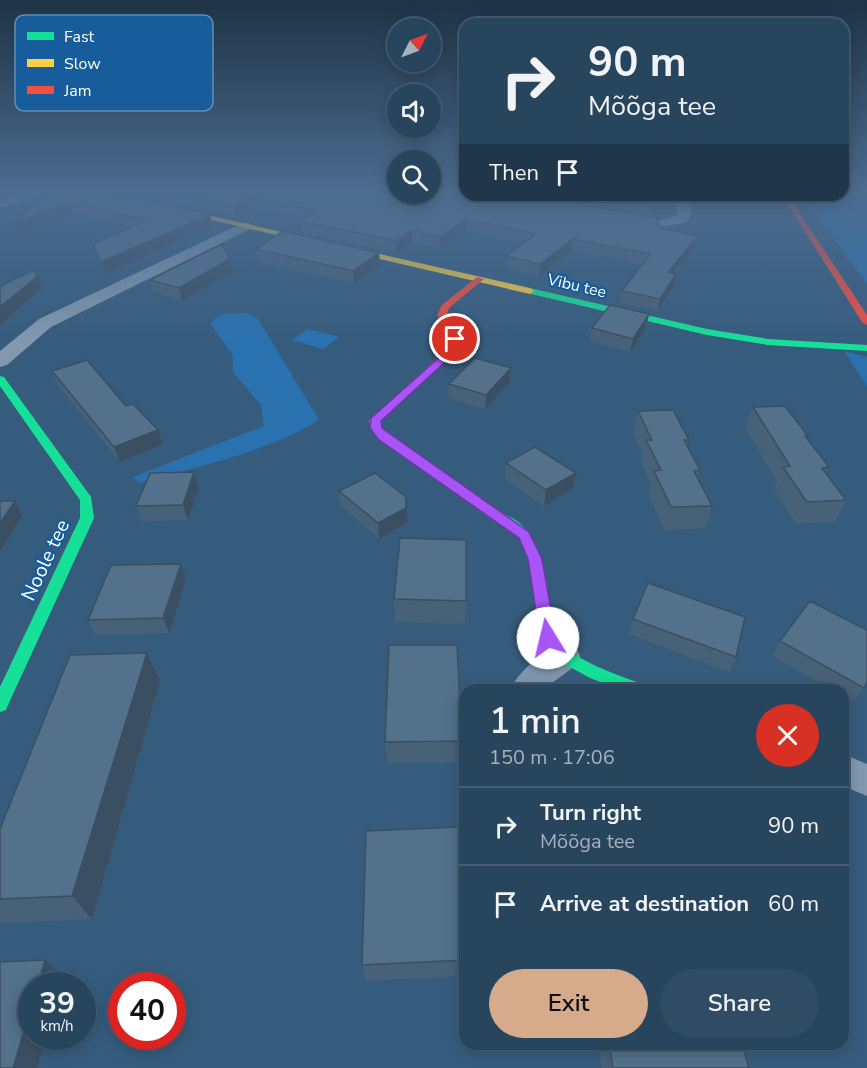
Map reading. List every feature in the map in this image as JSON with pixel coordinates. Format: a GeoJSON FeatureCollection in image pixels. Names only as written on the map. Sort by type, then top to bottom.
{"type":"FeatureCollection","features":[{"type":"Feature","properties":{"kind":"street"},"geometry":{"type":"LineString","coordinates":[[0,361],[45,323],[214,241]]}},
{"type":"Feature","properties":{"kind":"street","name":"Vibu tee"},"geometry":{"type":"LineString","coordinates":[[311,241],[753,340],[867,348]]}},
{"type":"Feature","properties":{"kind":"street"},"geometry":{"type":"LineString","coordinates":[[815,241],[867,322]]}},
{"type":"Feature","properties":{"kind":"street"},"geometry":{"type":"LineString","coordinates":[[480,279],[445,307],[442,315],[455,339],[453,349],[375,420],[376,428],[382,436],[525,535],[535,559],[548,638],[566,656],[596,673],[624,684]]}},
{"type":"Feature","properties":{"kind":"street","name":"Noole tee"},"geometry":{"type":"LineString","coordinates":[[0,379],[86,500],[87,518],[0,705]]}},
{"type":"Feature","properties":{"kind":"street"},"geometry":{"type":"LineString","coordinates":[[531,684],[566,656]]}},
{"type":"Feature","properties":{"kind":"street"},"geometry":{"type":"LineString","coordinates":[[849,772],[867,780]]}},
{"type":"Feature","properties":{"kind":"shaded area"},"geometry":{"type":"Polygon","coordinates":[[[835,241],[867,241],[867,284],[835,241]]]}},
{"type":"Feature","properties":{"kind":"shaded area"},"geometry":{"type":"Polygon","coordinates":[[[248,313],[258,319],[319,420],[300,431],[256,449],[140,483],[133,477],[264,426],[261,405],[233,372],[233,356],[210,323],[221,314],[248,313]]]}},
{"type":"Feature","properties":{"kind":"shaded area"},"geometry":{"type":"Polygon","coordinates":[[[308,329],[339,337],[323,349],[292,340],[308,329]]]}},
{"type":"Feature","properties":{"kind":"shaded area"},"geometry":{"type":"Polygon","coordinates":[[[844,351],[867,357],[867,386],[844,351]]]}},
{"type":"Feature","properties":{"kind":"building"},"geometry":{"type":"Polygon","coordinates":[[[100,241],[150,241],[101,262],[93,244],[100,241]]]}},
{"type":"Feature","properties":{"kind":"building"},"geometry":{"type":"Polygon","coordinates":[[[268,241],[326,241],[379,253],[353,271],[255,249],[268,241]]]}},
{"type":"Feature","properties":{"kind":"building"},"geometry":{"type":"Polygon","coordinates":[[[527,241],[571,241],[540,264],[506,256],[527,241]]]}},
{"type":"Feature","properties":{"kind":"building"},"geometry":{"type":"Polygon","coordinates":[[[582,241],[694,241],[668,272],[676,274],[660,299],[622,291],[650,254],[582,241]]]}},
{"type":"Feature","properties":{"kind":"building"},"geometry":{"type":"Polygon","coordinates":[[[222,244],[230,259],[179,288],[150,280],[222,244]]]}},
{"type":"Feature","properties":{"kind":"building"},"geometry":{"type":"Polygon","coordinates":[[[34,270],[38,276],[0,307],[0,286],[34,270]]]}},
{"type":"Feature","properties":{"kind":"building"},"geometry":{"type":"Polygon","coordinates":[[[610,305],[649,314],[633,339],[592,328],[610,305]]]}},
{"type":"Feature","properties":{"kind":"building"},"geometry":{"type":"Polygon","coordinates":[[[475,358],[511,368],[486,395],[449,384],[475,358]]]}},
{"type":"Feature","properties":{"kind":"building"},"geometry":{"type":"Polygon","coordinates":[[[87,360],[126,406],[133,404],[158,430],[114,447],[52,371],[87,360]]]}},
{"type":"Feature","properties":{"kind":"building"},"geometry":{"type":"Polygon","coordinates":[[[785,406],[829,467],[822,468],[846,500],[807,502],[783,467],[790,466],[753,407],[785,406]]]}},
{"type":"Feature","properties":{"kind":"building"},"geometry":{"type":"Polygon","coordinates":[[[673,410],[689,440],[684,440],[700,470],[694,471],[712,506],[671,507],[654,471],[661,470],[646,440],[652,440],[638,411],[673,410]]]}},
{"type":"Feature","properties":{"kind":"building"},"geometry":{"type":"Polygon","coordinates":[[[535,447],[576,473],[546,490],[506,463],[535,447]]]}},
{"type":"Feature","properties":{"kind":"building"},"geometry":{"type":"Polygon","coordinates":[[[194,472],[183,505],[136,506],[150,473],[194,472]]]}},
{"type":"Feature","properties":{"kind":"building"},"geometry":{"type":"Polygon","coordinates":[[[375,473],[406,497],[406,508],[378,523],[339,491],[375,473]]]}},
{"type":"Feature","properties":{"kind":"building"},"geometry":{"type":"Polygon","coordinates":[[[0,501],[15,501],[0,523],[0,501]]]}},
{"type":"Feature","properties":{"kind":"building"},"geometry":{"type":"Polygon","coordinates":[[[400,538],[466,540],[466,601],[394,599],[400,538]]]}},
{"type":"Feature","properties":{"kind":"building"},"geometry":{"type":"Polygon","coordinates":[[[181,564],[163,618],[88,620],[111,565],[181,564]]]}},
{"type":"Feature","properties":{"kind":"building"},"geometry":{"type":"Polygon","coordinates":[[[648,583],[745,617],[736,657],[633,619],[648,583]]]}},
{"type":"Feature","properties":{"kind":"building"},"geometry":{"type":"Polygon","coordinates":[[[810,601],[867,630],[867,682],[864,688],[780,641],[810,601]]]}},
{"type":"Feature","properties":{"kind":"building"},"geometry":{"type":"Polygon","coordinates":[[[389,645],[457,645],[459,741],[385,742],[389,645]]]}},
{"type":"Feature","properties":{"kind":"building"},"geometry":{"type":"Polygon","coordinates":[[[147,653],[72,896],[0,899],[0,829],[70,655],[147,653]]]}},
{"type":"Feature","properties":{"kind":"building"},"geometry":{"type":"Polygon","coordinates":[[[459,827],[459,960],[362,965],[366,831],[459,827]]]}},
{"type":"Feature","properties":{"kind":"building"},"geometry":{"type":"Polygon","coordinates":[[[45,960],[42,972],[18,972],[18,1050],[13,1068],[0,1068],[0,962],[45,960]]]}},
{"type":"Feature","properties":{"kind":"building"},"geometry":{"type":"Polygon","coordinates":[[[610,1050],[744,1050],[749,1068],[613,1068],[610,1050]]]}},
{"type":"Feature","properties":{"kind":"traffic: fast"},"geometry":{"type":"LineString","coordinates":[[530,291],[707,332],[768,342],[867,348]]}},
{"type":"Feature","properties":{"kind":"traffic: fast"},"geometry":{"type":"LineString","coordinates":[[0,379],[86,500],[87,518],[0,705]]}},
{"type":"Feature","properties":{"kind":"traffic: fast"},"geometry":{"type":"LineString","coordinates":[[500,517],[525,535],[535,559],[548,638],[565,656],[596,673],[624,684]]}},
{"type":"Feature","properties":{"kind":"traffic: slow"},"geometry":{"type":"LineString","coordinates":[[311,241],[530,291]]}},
{"type":"Feature","properties":{"kind":"traffic: jam"},"geometry":{"type":"LineString","coordinates":[[815,241],[867,322]]}},
{"type":"Feature","properties":{"kind":"traffic: jam"},"geometry":{"type":"LineString","coordinates":[[480,279],[445,307],[442,315],[455,339],[453,349],[375,420],[376,428],[383,436],[500,517]]}},
{"type":"Feature","properties":{"kind":"route"},"geometry":{"type":"LineString","coordinates":[[455,339],[453,349],[447,356],[375,420],[376,428],[382,436],[525,535],[535,559],[548,638]]}}]}
